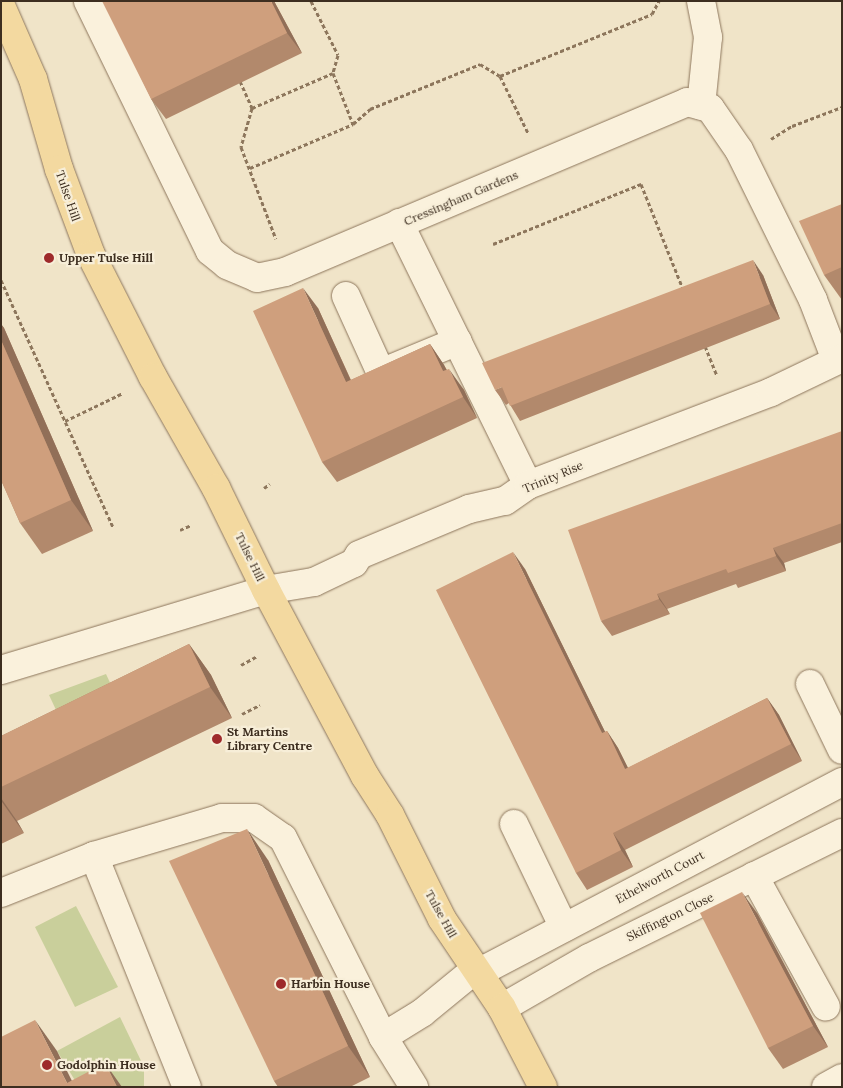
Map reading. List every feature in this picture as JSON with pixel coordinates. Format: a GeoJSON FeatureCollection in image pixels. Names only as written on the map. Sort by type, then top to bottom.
{"type":"FeatureCollection","features":[{"type":"Feature","properties":{"kind":"main road","name":"Tulse Hill"},"geometry":{"type":"LineString","coordinates":[[1,6],[33,79],[59,169],[83,236],[153,377],[216,488],[266,590],[365,776],[390,815],[442,919],[502,1008],[543,1087]]}},
{"type":"Feature","properties":{"kind":"street","name":"Cressingham Gardens"},"geometry":{"type":"LineString","coordinates":[[88,1],[210,251],[227,265],[257,278],[286,272],[688,102],[701,106]]}},
{"type":"Feature","properties":{"kind":"street"},"geometry":{"type":"LineString","coordinates":[[701,1],[708,37],[701,106],[710,108],[739,150],[813,300],[839,359]]}},
{"type":"Feature","properties":{"kind":"street"},"geometry":{"type":"LineString","coordinates":[[399,223],[528,485]]}},
{"type":"Feature","properties":{"kind":"street"},"geometry":{"type":"LineString","coordinates":[[346,296],[381,373],[458,341]]}},
{"type":"Feature","properties":{"kind":"street","name":"Trinity Rise"},"geometry":{"type":"LineString","coordinates":[[266,590],[314,582],[354,563],[359,555],[469,509],[505,501],[528,485],[731,408],[839,359]]}},
{"type":"Feature","properties":{"kind":"street"},"geometry":{"type":"LineString","coordinates":[[1,670],[266,590]]}},
{"type":"Feature","properties":{"kind":"street"},"geometry":{"type":"LineString","coordinates":[[810,684],[842,750]]}},
{"type":"Feature","properties":{"kind":"street","name":"Ethelworth Court"},"geometry":{"type":"LineString","coordinates":[[383,1037],[422,1013],[478,970],[564,928],[842,782]]}},
{"type":"Feature","properties":{"kind":"street"},"geometry":{"type":"LineString","coordinates":[[1,893],[94,856],[222,818],[254,818],[283,838],[383,1037],[414,1087]]}},
{"type":"Feature","properties":{"kind":"street"},"geometry":{"type":"LineString","coordinates":[[514,824],[564,928]]}},
{"type":"Feature","properties":{"kind":"street","name":"Skiffington Close"},"geometry":{"type":"LineString","coordinates":[[502,1008],[589,958],[842,833]]}},
{"type":"Feature","properties":{"kind":"street"},"geometry":{"type":"LineString","coordinates":[[94,856],[187,1087]]}},
{"type":"Feature","properties":{"kind":"street"},"geometry":{"type":"LineString","coordinates":[[754,876],[826,1007]]}},
{"type":"Feature","properties":{"kind":"street"},"geometry":{"type":"LineString","coordinates":[[826,1087],[842,1078]]}},
{"type":"Feature","properties":{"kind":"path"},"geometry":{"type":"LineString","coordinates":[[311,1],[338,55],[333,73],[353,124]]}},
{"type":"Feature","properties":{"kind":"path"},"geometry":{"type":"LineString","coordinates":[[500,76],[652,14],[659,1]]}},
{"type":"Feature","properties":{"kind":"path"},"geometry":{"type":"LineString","coordinates":[[250,168],[353,124],[370,109],[480,64],[500,76],[543,164]]}},
{"type":"Feature","properties":{"kind":"path"},"geometry":{"type":"LineString","coordinates":[[252,108],[333,73]]}},
{"type":"Feature","properties":{"kind":"path"},"geometry":{"type":"LineString","coordinates":[[237,75],[252,108],[241,147],[286,272]]}},
{"type":"Feature","properties":{"kind":"path"},"geometry":{"type":"LineString","coordinates":[[739,150],[842,107]]}},
{"type":"Feature","properties":{"kind":"path"},"geometry":{"type":"LineString","coordinates":[[493,244],[641,184],[684,292]]}},
{"type":"Feature","properties":{"kind":"path"},"geometry":{"type":"LineString","coordinates":[[1,280],[113,527]]}},
{"type":"Feature","properties":{"kind":"path"},"geometry":{"type":"LineString","coordinates":[[702,338],[731,408]]}},
{"type":"Feature","properties":{"kind":"path"},"geometry":{"type":"LineString","coordinates":[[65,421],[153,377]]}},
{"type":"Feature","properties":{"kind":"path"},"geometry":{"type":"LineString","coordinates":[[264,488],[270,484]]}},
{"type":"Feature","properties":{"kind":"path"},"geometry":{"type":"LineString","coordinates":[[180,530],[191,525]]}},
{"type":"Feature","properties":{"kind":"path"},"geometry":{"type":"LineString","coordinates":[[241,665],[257,656]]}},
{"type":"Feature","properties":{"kind":"path"},"geometry":{"type":"LineString","coordinates":[[242,714],[260,705]]}},
{"type":"Feature","properties":{"kind":"green space"},"geometry":{"type":"Polygon","coordinates":[[[106,674],[112,687],[57,712],[49,695],[106,674]]]}},
{"type":"Feature","properties":{"kind":"green space"},"geometry":{"type":"Polygon","coordinates":[[[76,906],[118,987],[75,1007],[35,927],[76,906]]]}},
{"type":"Feature","properties":{"kind":"green space"},"geometry":{"type":"Polygon","coordinates":[[[120,1017],[144,1067],[144,1087],[79,1087],[57,1051],[120,1017]]]}},
{"type":"Feature","properties":{"kind":"building"},"geometry":{"type":"Polygon","coordinates":[[[102,1],[271,1],[287,33],[151,99],[102,1]]]}},
{"type":"Feature","properties":{"kind":"building"},"geometry":{"type":"Polygon","coordinates":[[[842,204],[842,267],[824,275],[799,221],[842,204]]]}},
{"type":"Feature","properties":{"kind":"building"},"geometry":{"type":"Polygon","coordinates":[[[753,260],[770,304],[510,406],[502,387],[495,390],[482,363],[753,260]]]}},
{"type":"Feature","properties":{"kind":"building"},"geometry":{"type":"Polygon","coordinates":[[[303,288],[346,382],[430,344],[443,371],[449,369],[463,397],[322,462],[253,311],[303,288]]]}},
{"type":"Feature","properties":{"kind":"building"},"geometry":{"type":"Polygon","coordinates":[[[1,340],[71,500],[20,523],[1,480],[1,340]]]}},
{"type":"Feature","properties":{"kind":"building"},"geometry":{"type":"Polygon","coordinates":[[[842,431],[842,523],[773,548],[776,556],[728,573],[726,569],[657,594],[659,599],[601,621],[568,530],[842,431]]]}},
{"type":"Feature","properties":{"kind":"building"},"geometry":{"type":"Polygon","coordinates":[[[513,552],[602,733],[607,731],[625,769],[767,698],[791,744],[613,833],[621,850],[576,873],[436,590],[513,552]]]}},
{"type":"Feature","properties":{"kind":"building"},"geometry":{"type":"Polygon","coordinates":[[[189,644],[210,687],[1,787],[1,736],[189,644]]]}},
{"type":"Feature","properties":{"kind":"building","name":"Harbin House"},"geometry":{"type":"Polygon","coordinates":[[[247,829],[348,1046],[274,1081],[169,861],[247,829]]]}},
{"type":"Feature","properties":{"kind":"building"},"geometry":{"type":"Polygon","coordinates":[[[742,892],[813,1026],[768,1048],[700,913],[742,892]]]}},
{"type":"Feature","properties":{"kind":"building"},"geometry":{"type":"Polygon","coordinates":[[[35,1020],[67,1083],[105,1063],[117,1087],[1,1087],[1,1037],[35,1020]]]}},
{"type":"Feature","properties":{"kind":"place","name":"Upper Tulse Hill"},"geometry":{"type":"Point","coordinates":[49,258]}},
{"type":"Feature","properties":{"kind":"place","name":"St Martins Library Centre"},"geometry":{"type":"Point","coordinates":[217,739]}},
{"type":"Feature","properties":{"kind":"place","name":"Harbin House"},"geometry":{"type":"Point","coordinates":[281,984]}},
{"type":"Feature","properties":{"kind":"place","name":"Godolphin House"},"geometry":{"type":"Point","coordinates":[47,1065]}}]}
